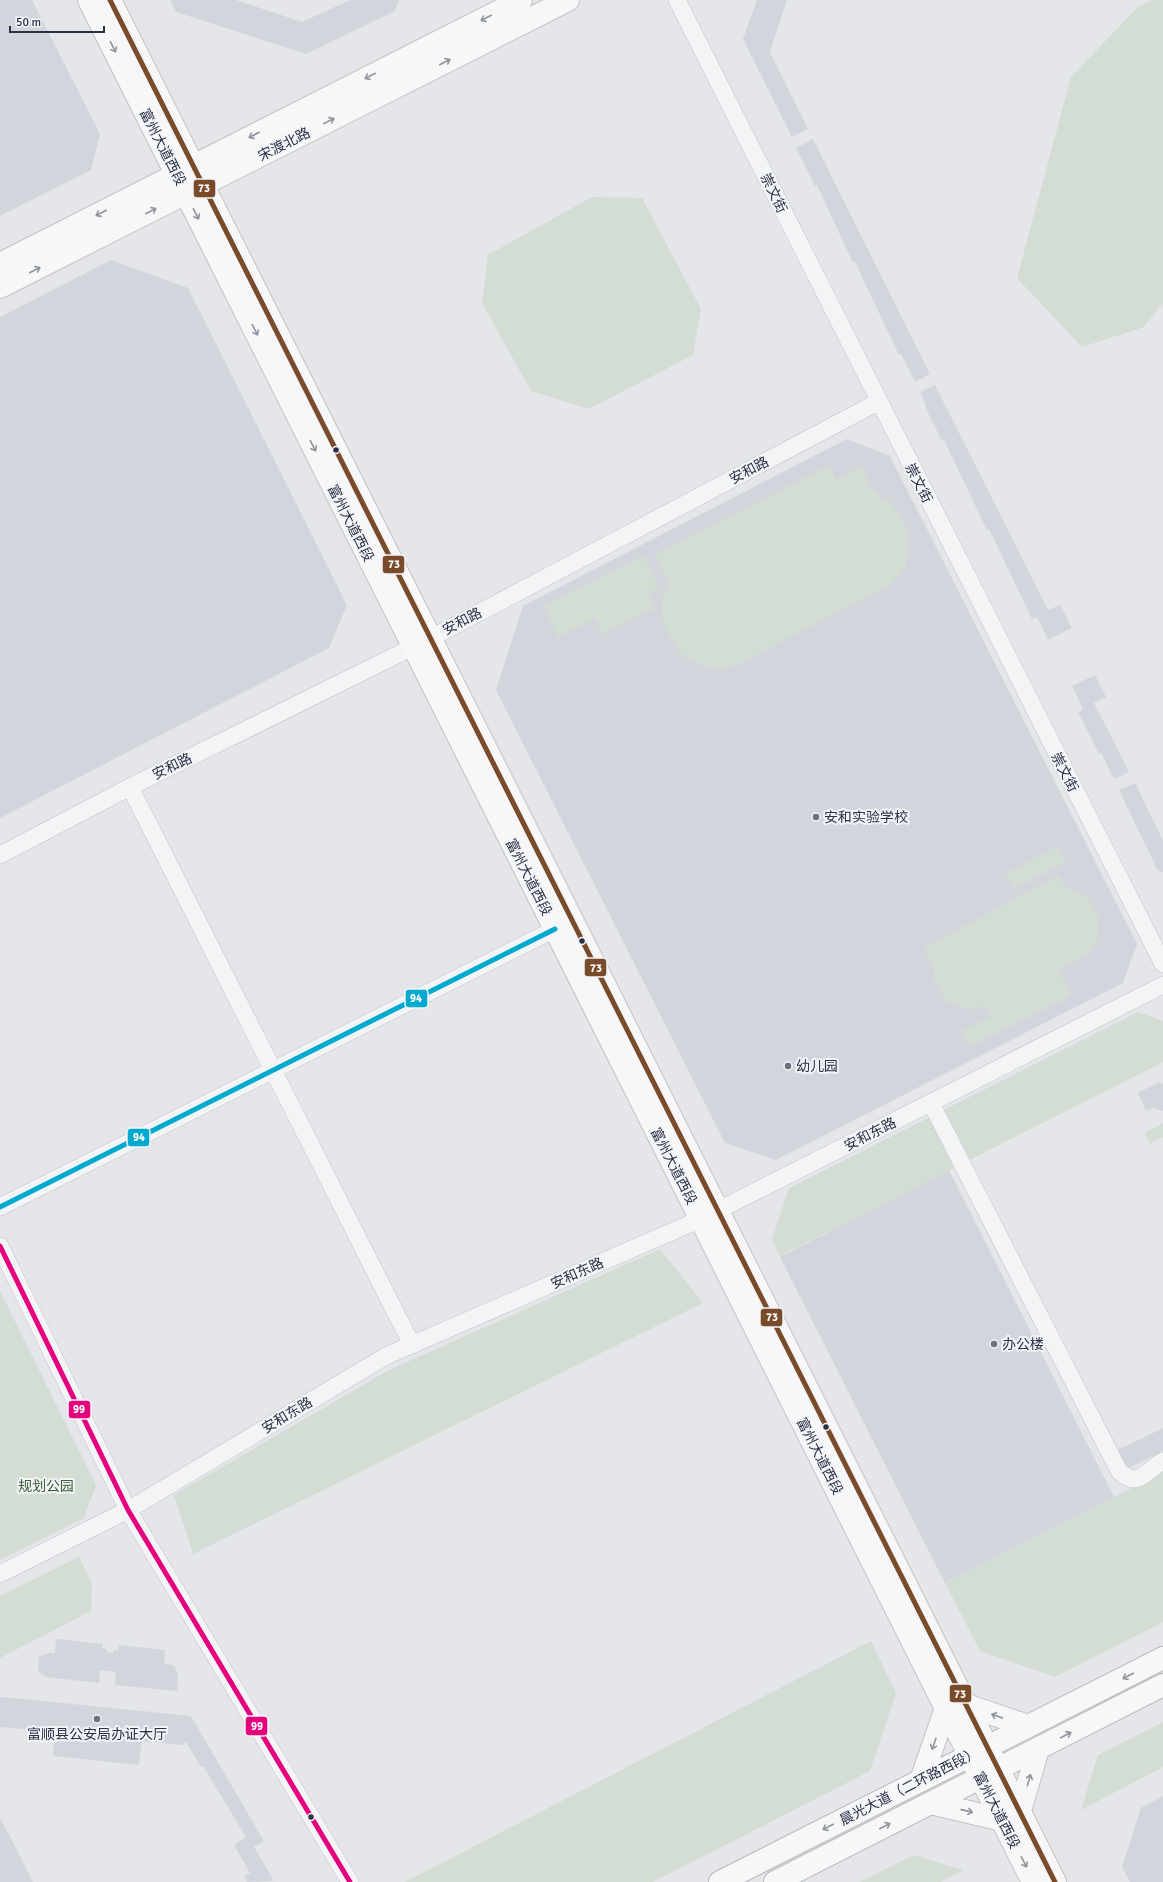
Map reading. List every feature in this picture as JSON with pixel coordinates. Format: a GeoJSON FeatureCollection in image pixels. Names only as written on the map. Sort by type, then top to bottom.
{"type":"FeatureCollection","features":[{"type":"Feature","properties":{"kind":"main road","name":"富州大道西段"},"geometry":{"type":"LineString","coordinates":[[89,0],[190,180]]}},
{"type":"Feature","properties":{"kind":"main road","name":"富州大道西段"},"geometry":{"type":"LineString","coordinates":[[110,0],[190,180],[990,1773],[1011,1816],[1033,1882]]}},
{"type":"Feature","properties":{"kind":"main road","name":"宋渡北路"},"geometry":{"type":"LineString","coordinates":[[0,287],[190,180],[520,0]]}},
{"type":"Feature","properties":{"kind":"main road","name":"宋渡北路"},"geometry":{"type":"LineString","coordinates":[[0,264],[190,180],[568,0]]}},
{"type":"Feature","properties":{"kind":"main road","name":"富州大道西段"},"geometry":{"type":"LineString","coordinates":[[422,643],[555,929],[709,1214]]}},
{"type":"Feature","properties":{"kind":"main road","name":"晨光大道（二环路西段）"},"geometry":{"type":"LineString","coordinates":[[720,1882],[1163,1658]]}},
{"type":"Feature","properties":{"kind":"main road","name":"晨光大道（二环路西段）"},"geometry":{"type":"LineString","coordinates":[[775,1882],[1163,1685]]}},
{"type":"Feature","properties":{"kind":"main road"},"geometry":{"type":"LineString","coordinates":[[921,1780],[956,1706],[1028,1726]]}},
{"type":"Feature","properties":{"kind":"main road"},"geometry":{"type":"LineString","coordinates":[[931,1803],[1011,1816],[1038,1749]]}},
{"type":"Feature","properties":{"kind":"main road","name":"富州大道西段"},"geometry":{"type":"LineString","coordinates":[[1011,1816],[1055,1882]]}},
{"type":"Feature","properties":{"kind":"street","name":"崇文街"},"geometry":{"type":"LineString","coordinates":[[677,0],[878,402],[1163,964]]}},
{"type":"Feature","properties":{"kind":"street","name":"安和路"},"geometry":{"type":"LineString","coordinates":[[0,855],[130,787],[422,643],[878,402]]}},
{"type":"Feature","properties":{"kind":"street"},"geometry":{"type":"LineString","coordinates":[[130,787],[412,1344]]}},
{"type":"Feature","properties":{"kind":"street"},"geometry":{"type":"LineString","coordinates":[[0,1207],[555,929]]}},
{"type":"Feature","properties":{"kind":"street","name":"安和东路"},"geometry":{"type":"LineString","coordinates":[[0,1574],[128,1510],[386,1356],[709,1214],[1163,985]]}},
{"type":"Feature","properties":{"kind":"street"},"geometry":{"type":"LineString","coordinates":[[931,1103],[1119,1471],[1125,1476],[1134,1479],[1140,1478],[1163,1461]]}},
{"type":"Feature","properties":{"kind":"street"},"geometry":{"type":"LineString","coordinates":[[0,1246],[128,1510],[350,1882]]}},
{"type":"Feature","properties":{"kind":"shaded area"},"geometry":{"type":"Polygon","coordinates":[[[0,0],[32,0],[100,134],[91,170],[0,216],[0,0]]]}},
{"type":"Feature","properties":{"kind":"shaded area"},"geometry":{"type":"Polygon","coordinates":[[[170,0],[236,0],[302,22],[350,0],[399,0],[395,11],[306,54],[176,12],[170,0]]]}},
{"type":"Feature","properties":{"kind":"shaded area"},"geometry":{"type":"Polygon","coordinates":[[[757,0],[787,0],[770,52],[808,129],[792,137],[743,39],[757,0]]]}},
{"type":"Feature","properties":{"kind":"shaded area"},"geometry":{"type":"Polygon","coordinates":[[[813,139],[930,374],[915,382],[901,354],[899,355],[855,262],[853,263],[817,185],[815,186],[796,148],[813,139]]]}},
{"type":"Feature","properties":{"kind":"shaded area"},"geometry":{"type":"Polygon","coordinates":[[[111,260],[188,288],[347,605],[329,648],[0,818],[0,317],[111,260]]]}},
{"type":"Feature","properties":{"kind":"shaded area"},"geometry":{"type":"Polygon","coordinates":[[[935,385],[1048,610],[1060,605],[1072,628],[1048,640],[1037,617],[1032,619],[989,529],[987,530],[944,440],[942,441],[925,407],[926,405],[920,392],[935,385]]]}},
{"type":"Feature","properties":{"kind":"shaded area","name":"安和实验学校"},"geometry":{"type":"Polygon","coordinates":[[[847,439],[890,456],[1137,944],[1123,983],[776,1160],[725,1143],[496,690],[523,606],[847,439]]]}},
{"type":"Feature","properties":{"kind":"shaded area"},"geometry":{"type":"Polygon","coordinates":[[[1095,675],[1106,697],[1094,703],[1129,772],[1114,779],[1101,753],[1099,754],[1078,712],[1083,709],[1072,686],[1095,675]]]}},
{"type":"Feature","properties":{"kind":"shaded area"},"geometry":{"type":"Polygon","coordinates":[[[1135,783],[1163,841],[1163,872],[1158,871],[1119,790],[1135,783]]]}},
{"type":"Feature","properties":{"kind":"shaded area"},"geometry":{"type":"Polygon","coordinates":[[[1159,1082],[1163,1084],[1163,1111],[1153,1108],[1146,1111],[1138,1093],[1159,1082]]]}},
{"type":"Feature","properties":{"kind":"shaded area"},"geometry":{"type":"Polygon","coordinates":[[[949,1170],[1114,1497],[945,1583],[780,1257],[949,1170]]]}},
{"type":"Feature","properties":{"kind":"shaded area"},"geometry":{"type":"Polygon","coordinates":[[[1163,1428],[1163,1451],[1125,1470],[1116,1451],[1163,1428]]]}},
{"type":"Feature","properties":{"kind":"shaded area"},"geometry":{"type":"Polygon","coordinates":[[[56,1639],[103,1644],[102,1648],[107,1649],[107,1652],[114,1653],[114,1650],[118,1650],[118,1645],[165,1650],[164,1664],[173,1665],[178,1673],[177,1691],[115,1685],[116,1672],[100,1670],[99,1683],[46,1677],[38,1671],[39,1657],[48,1653],[55,1653],[56,1639]]]}},
{"type":"Feature","properties":{"kind":"shaded area"},"geometry":{"type":"Polygon","coordinates":[[[3,1697],[191,1716],[264,1841],[254,1847],[274,1881],[247,1882],[244,1876],[250,1873],[234,1845],[246,1837],[203,1766],[201,1767],[186,1742],[181,1745],[142,1741],[139,1765],[53,1756],[55,1732],[0,1727],[0,1698],[3,1697]]]}},
{"type":"Feature","properties":{"kind":"shaded area"},"geometry":{"type":"Polygon","coordinates":[[[1163,1796],[1163,1882],[1130,1882],[1122,1867],[1141,1808],[1163,1796]]]}},
{"type":"Feature","properties":{"kind":"shaded area"},"geometry":{"type":"Polygon","coordinates":[[[0,1818],[14,1844],[33,1882],[0,1882],[0,1818]]]}},
{"type":"Feature","properties":{"kind":"green space"},"geometry":{"type":"Polygon","coordinates":[[[1151,0],[1163,0],[1163,303],[1144,327],[1082,347],[1017,278],[1071,77],[1137,8],[1151,0]]]}},
{"type":"Feature","properties":{"kind":"green space"},"geometry":{"type":"Polygon","coordinates":[[[592,197],[642,198],[701,309],[693,355],[589,409],[531,391],[482,303],[488,255],[592,197]]]}},
{"type":"Feature","properties":{"kind":"green space"},"geometry":{"type":"Polygon","coordinates":[[[829,465],[836,480],[861,466],[872,489],[896,508],[908,533],[909,552],[903,572],[891,584],[736,666],[720,668],[707,667],[694,663],[679,650],[668,634],[664,624],[661,603],[669,582],[655,555],[829,465]]]}},
{"type":"Feature","properties":{"kind":"green space"},"geometry":{"type":"Polygon","coordinates":[[[644,556],[659,587],[648,593],[655,608],[602,634],[595,619],[558,637],[543,605],[644,556]]]}},
{"type":"Feature","properties":{"kind":"green space"},"geometry":{"type":"Polygon","coordinates":[[[1058,846],[1066,862],[1014,889],[1006,873],[1058,846]]]}},
{"type":"Feature","properties":{"kind":"green space"},"geometry":{"type":"Polygon","coordinates":[[[1059,875],[1066,888],[1074,890],[1086,897],[1091,903],[1098,917],[1099,925],[1097,940],[1088,953],[1058,969],[1072,996],[969,1047],[961,1031],[991,1016],[986,1006],[971,1009],[958,1007],[946,1001],[935,982],[933,968],[923,948],[1059,875]]]}},
{"type":"Feature","properties":{"kind":"green space"},"geometry":{"type":"Polygon","coordinates":[[[1138,1012],[1163,1021],[1163,1062],[780,1256],[772,1240],[789,1188],[1138,1012]]]}},
{"type":"Feature","properties":{"kind":"green space"},"geometry":{"type":"Polygon","coordinates":[[[1163,1123],[1163,1137],[1150,1144],[1145,1133],[1163,1123]]]}},
{"type":"Feature","properties":{"kind":"green space"},"geometry":{"type":"Polygon","coordinates":[[[660,1249],[703,1303],[193,1554],[174,1495],[387,1371],[660,1249]]]}},
{"type":"Feature","properties":{"kind":"green space","name":"规划公园"},"geometry":{"type":"Polygon","coordinates":[[[0,1291],[96,1485],[84,1518],[0,1560],[0,1291]]]}},
{"type":"Feature","properties":{"kind":"green space"},"geometry":{"type":"Polygon","coordinates":[[[1163,1472],[1163,1622],[1055,1677],[980,1651],[945,1583],[1163,1472]]]}},
{"type":"Feature","properties":{"kind":"green space"},"geometry":{"type":"Polygon","coordinates":[[[79,1557],[92,1584],[91,1611],[0,1658],[0,1596],[79,1557]]]}},
{"type":"Feature","properties":{"kind":"green space"},"geometry":{"type":"Polygon","coordinates":[[[871,1641],[896,1693],[870,1771],[653,1882],[405,1882],[871,1641]]]}},
{"type":"Feature","properties":{"kind":"green space"},"geometry":{"type":"Polygon","coordinates":[[[1163,1722],[1163,1767],[1081,1810],[1098,1755],[1163,1722]]]}},
{"type":"Feature","properties":{"kind":"green space"},"geometry":{"type":"Polygon","coordinates":[[[913,1855],[964,1870],[941,1882],[860,1882],[913,1855]]]}},
{"type":"Feature","properties":{"kind":"transit line","name":"73"},"geometry":{"type":"LineString","coordinates":[[110,0],[1055,1882]]}},
{"type":"Feature","properties":{"kind":"transit line","name":"94"},"geometry":{"type":"LineString","coordinates":[[0,1207],[555,929]]}},
{"type":"Feature","properties":{"kind":"transit line","name":"99"},"geometry":{"type":"LineString","coordinates":[[0,1246],[128,1510],[350,1882]]}},
{"type":"Feature","properties":{"kind":"place","name":"安和实验学校"},"geometry":{"type":"Point","coordinates":[816,817]}},
{"type":"Feature","properties":{"kind":"place","name":"幼儿园"},"geometry":{"type":"Point","coordinates":[788,1066]}},
{"type":"Feature","properties":{"kind":"place","name":"办公楼"},"geometry":{"type":"Point","coordinates":[994,1344]}},
{"type":"Feature","properties":{"kind":"place","name":"富顺县公安局办证大厅"},"geometry":{"type":"Point","coordinates":[97,1719]}}]}
